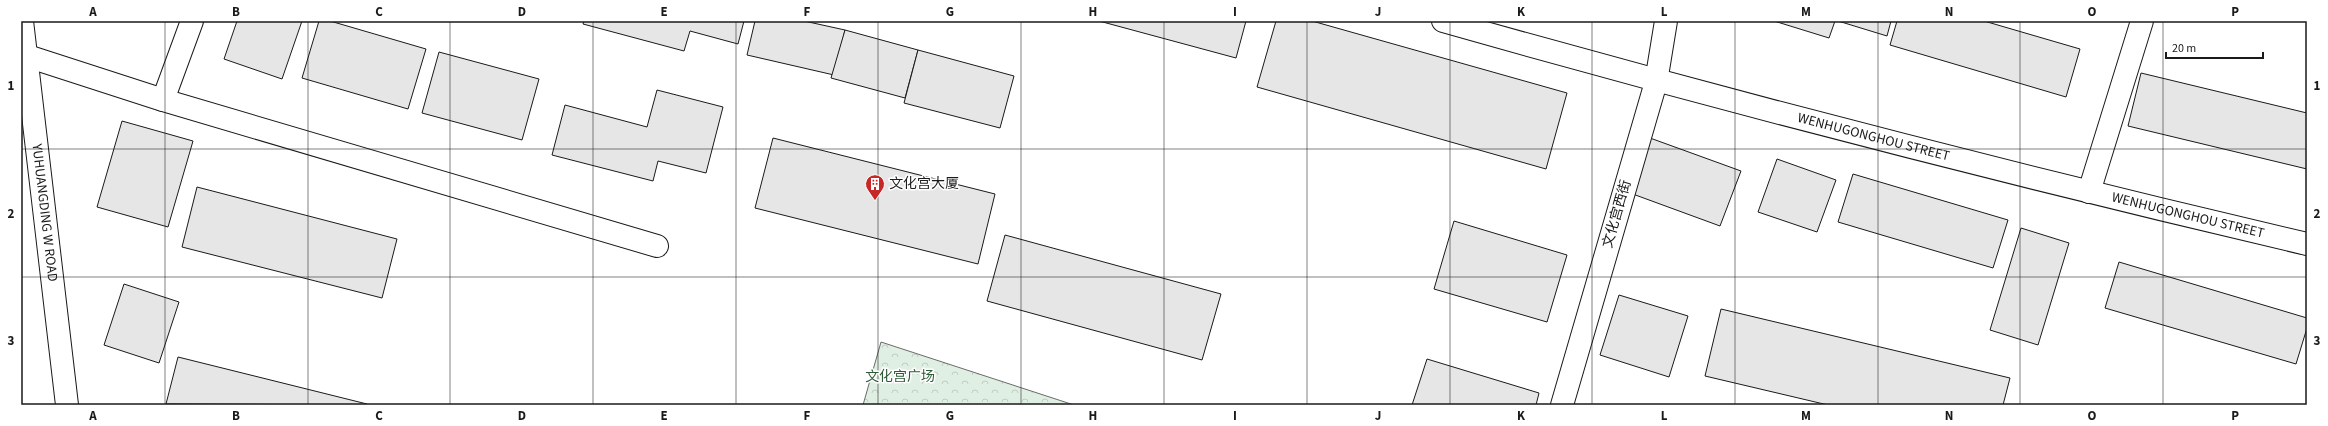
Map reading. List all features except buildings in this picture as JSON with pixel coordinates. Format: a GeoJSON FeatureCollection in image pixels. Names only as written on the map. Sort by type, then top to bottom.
{"type":"FeatureCollection","features":[{"type":"Feature","properties":{"kind":"street","name":"YUHUANGDING W ROAD"},"geometry":{"type":"LineString","coordinates":[[22,21],[24,56],[67,405]]}},
{"type":"Feature","properties":{"kind":"street"},"geometry":{"type":"LineString","coordinates":[[163,100],[192,21]]}},
{"type":"Feature","properties":{"kind":"street","name":"WENHUGONGHOU STREET"},"geometry":{"type":"LineString","coordinates":[[1443,21],[1656,82],[2089,192],[2307,244]]}},
{"type":"Feature","properties":{"kind":"street","name":"文化宫西街"},"geometry":{"type":"LineString","coordinates":[[1562,405],[1656,82],[1666,21]]}},
{"type":"Feature","properties":{"kind":"street"},"geometry":{"type":"LineString","coordinates":[[2089,192],[2142,21]]}},
{"type":"Feature","properties":{"kind":"street"},"geometry":{"type":"LineString","coordinates":[[24,56],[163,100],[658,246]]}},
{"type":"Feature","properties":{"kind":"green space","name":"文化宫广场"},"geometry":{"type":"Polygon","coordinates":[[[881,342],[1074,405],[863,405],[881,342]]]}},
{"type":"Feature","properties":{"kind":"place","name":"文化宫大厦"},"geometry":{"type":"Point","coordinates":[875,201]}}]}
